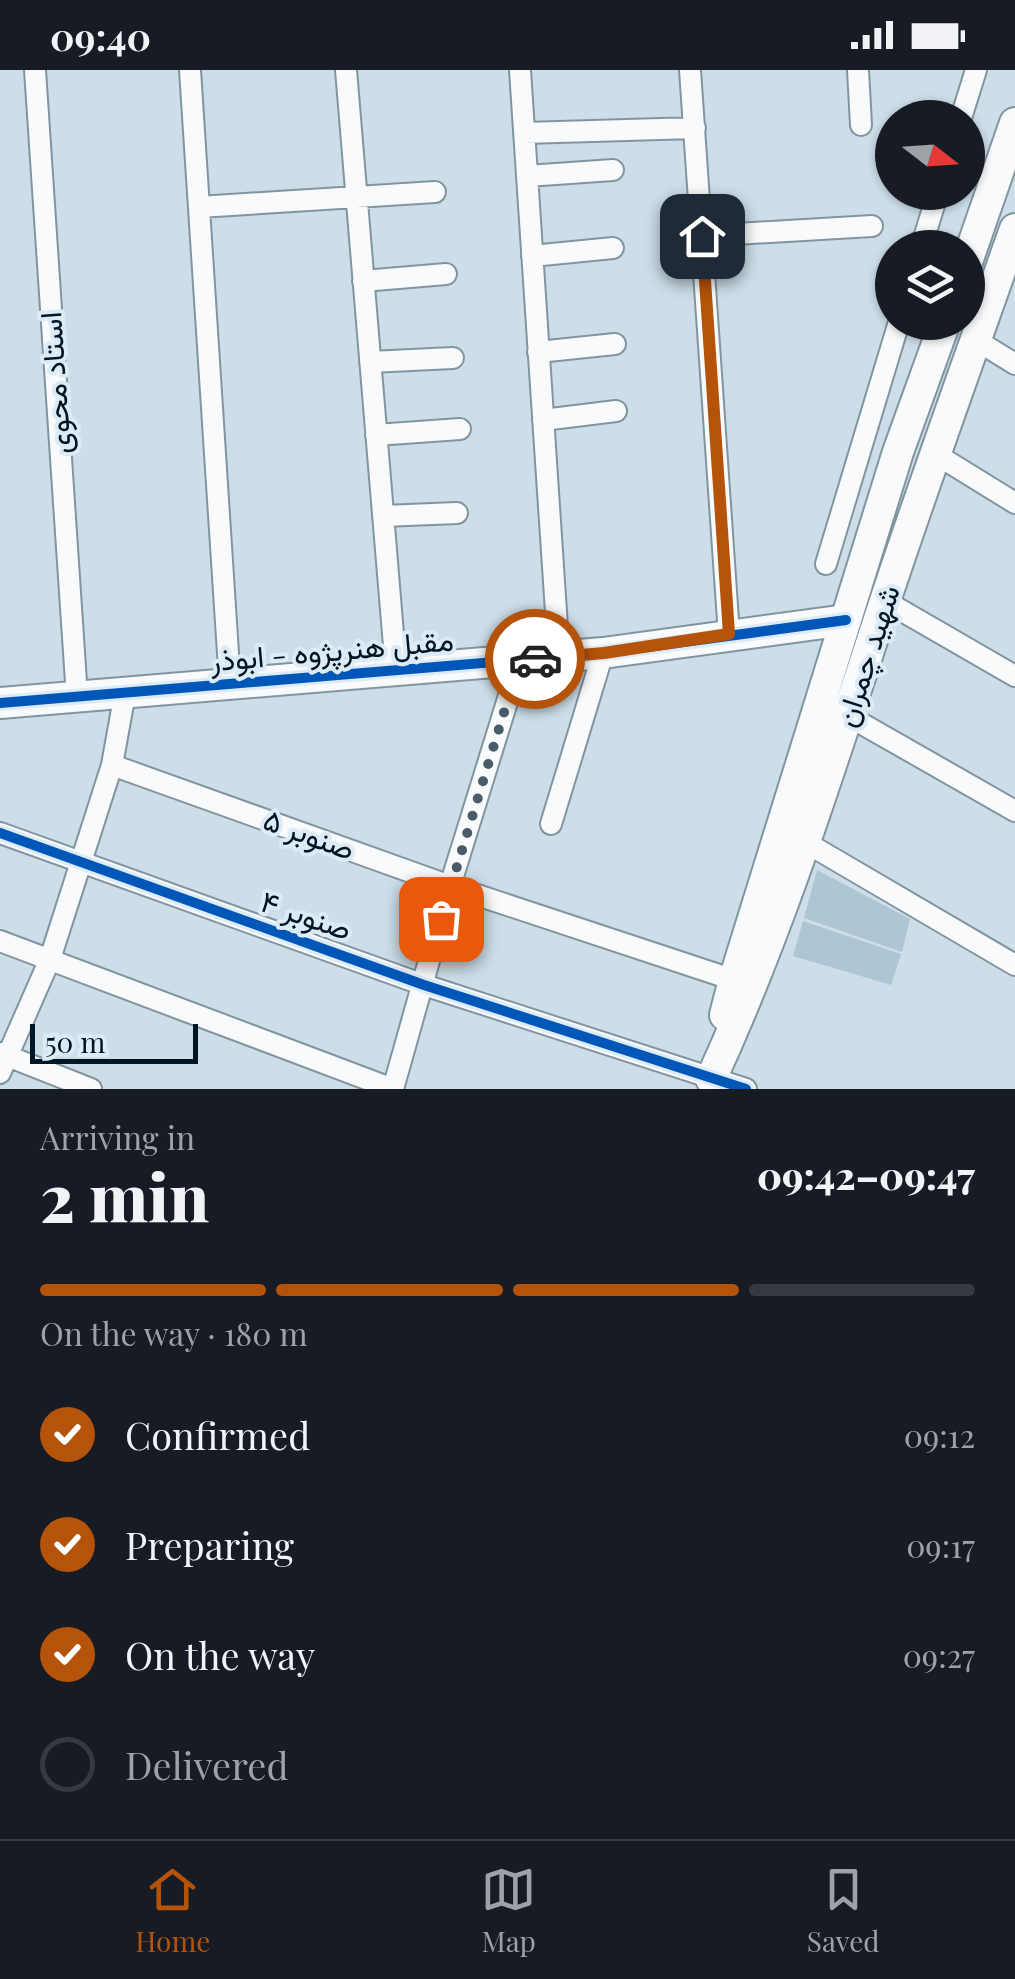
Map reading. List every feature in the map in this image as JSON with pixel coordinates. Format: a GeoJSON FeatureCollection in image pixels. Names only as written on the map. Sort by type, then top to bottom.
{"type":"FeatureCollection","features":[{"type":"Feature","properties":{"kind":"main road"},"geometry":{"type":"LineString","coordinates":[[978,230],[1015,123]]}},
{"type":"Feature","properties":{"kind":"main road","name":"شهید چمران"},"geometry":{"type":"LineString","coordinates":[[985,316],[1013,242]]}},
{"type":"Feature","properties":{"kind":"main road","name":"شهید چمران"},"geometry":{"type":"LineString","coordinates":[[709,1084],[734,980],[898,452],[938,340]]}},
{"type":"Feature","properties":{"kind":"main road","name":"شهید چمران"},"geometry":{"type":"LineString","coordinates":[[709,1084],[754,986],[806,842],[934,453],[976,340]]}},
{"type":"Feature","properties":{"kind":"main road","name":"مقبل هنرپژوه - ابوذر"},"geometry":{"type":"LineString","coordinates":[[0,703],[604,653],[846,620]]}},
{"type":"Feature","properties":{"kind":"street","name":"استاد محوی"},"geometry":{"type":"LineString","coordinates":[[35,70],[77,696]]}},
{"type":"Feature","properties":{"kind":"street"},"geometry":{"type":"LineString","coordinates":[[190,70],[230,684]]}},
{"type":"Feature","properties":{"kind":"street"},"geometry":{"type":"LineString","coordinates":[[346,70],[396,670]]}},
{"type":"Feature","properties":{"kind":"street"},"geometry":{"type":"LineString","coordinates":[[520,70],[558,657]]}},
{"type":"Feature","properties":{"kind":"street"},"geometry":{"type":"LineString","coordinates":[[690,70],[729,634]]}},
{"type":"Feature","properties":{"kind":"street"},"geometry":{"type":"LineString","coordinates":[[858,70],[861,124]]}},
{"type":"Feature","properties":{"kind":"street"},"geometry":{"type":"LineString","coordinates":[[967,100],[976,70]]}},
{"type":"Feature","properties":{"kind":"street"},"geometry":{"type":"LineString","coordinates":[[524,133],[695,128]]}},
{"type":"Feature","properties":{"kind":"street"},"geometry":{"type":"LineString","coordinates":[[526,176],[613,170]]}},
{"type":"Feature","properties":{"kind":"street"},"geometry":{"type":"LineString","coordinates":[[199,208],[435,192]]}},
{"type":"Feature","properties":{"kind":"street"},"geometry":{"type":"LineString","coordinates":[[702,236],[872,226]]}},
{"type":"Feature","properties":{"kind":"street"},"geometry":{"type":"LineString","coordinates":[[532,256],[612,248]]}},
{"type":"Feature","properties":{"kind":"street"},"geometry":{"type":"LineString","coordinates":[[364,281],[446,274]]}},
{"type":"Feature","properties":{"kind":"street"},"geometry":{"type":"LineString","coordinates":[[826,564],[893,340]]}},
{"type":"Feature","properties":{"kind":"street"},"geometry":{"type":"LineString","coordinates":[[976,340],[1015,364]]}},
{"type":"Feature","properties":{"kind":"street"},"geometry":{"type":"LineString","coordinates":[[538,352],[615,344]]}},
{"type":"Feature","properties":{"kind":"street"},"geometry":{"type":"LineString","coordinates":[[370,362],[452,358]]}},
{"type":"Feature","properties":{"kind":"street"},"geometry":{"type":"LineString","coordinates":[[543,420],[616,410]]}},
{"type":"Feature","properties":{"kind":"street"},"geometry":{"type":"LineString","coordinates":[[376,435],[460,429]]}},
{"type":"Feature","properties":{"kind":"street"},"geometry":{"type":"LineString","coordinates":[[934,453],[1015,504]]}},
{"type":"Feature","properties":{"kind":"street"},"geometry":{"type":"LineString","coordinates":[[383,516],[457,514]]}},
{"type":"Feature","properties":{"kind":"street"},"geometry":{"type":"LineString","coordinates":[[885,601],[1015,676]]}},
{"type":"Feature","properties":{"kind":"street"},"geometry":{"type":"LineString","coordinates":[[550,824],[604,653]]}},
{"type":"Feature","properties":{"kind":"street"},"geometry":{"type":"LineString","coordinates":[[0,940],[393,1089],[520,660]]}},
{"type":"Feature","properties":{"kind":"street"},"geometry":{"type":"LineString","coordinates":[[91,1089],[3,1061],[50,959],[112,765],[125,693]]}},
{"type":"Feature","properties":{"kind":"street"},"geometry":{"type":"LineString","coordinates":[[850,717],[1015,811]]}},
{"type":"Feature","properties":{"kind":"street","name":"صنوبر ۵"},"geometry":{"type":"LineString","coordinates":[[112,765],[450,886],[734,980]]}},
{"type":"Feature","properties":{"kind":"street","name":"صنوبر ۴"},"geometry":{"type":"LineString","coordinates":[[0,833],[709,1084],[746,1089]]}},
{"type":"Feature","properties":{"kind":"street"},"geometry":{"type":"LineString","coordinates":[[806,842],[1015,965]]}},
{"type":"Feature","properties":{"kind":"building"},"geometry":{"type":"Polygon","coordinates":[[[817,870],[910,919],[902,952],[804,918],[817,870]]]}},
{"type":"Feature","properties":{"kind":"building"},"geometry":{"type":"Polygon","coordinates":[[[803,921],[901,954],[891,985],[793,956],[803,921]]]}},
{"type":"Feature","properties":{"kind":"cycle path"},"geometry":{"type":"LineString","coordinates":[[0,703],[603,653],[846,620]]}},
{"type":"Feature","properties":{"kind":"cycle path"},"geometry":{"type":"LineString","coordinates":[[0,833],[424,985],[746,1089]]}},
{"type":"Feature","properties":{"kind":"way so far"},"geometry":{"type":"LineString","coordinates":[[441,919],[520,660],[535,659]]}},
{"type":"Feature","properties":{"kind":"route"},"geometry":{"type":"LineString","coordinates":[[535,659],[729,634],[702,236]]}}]}
